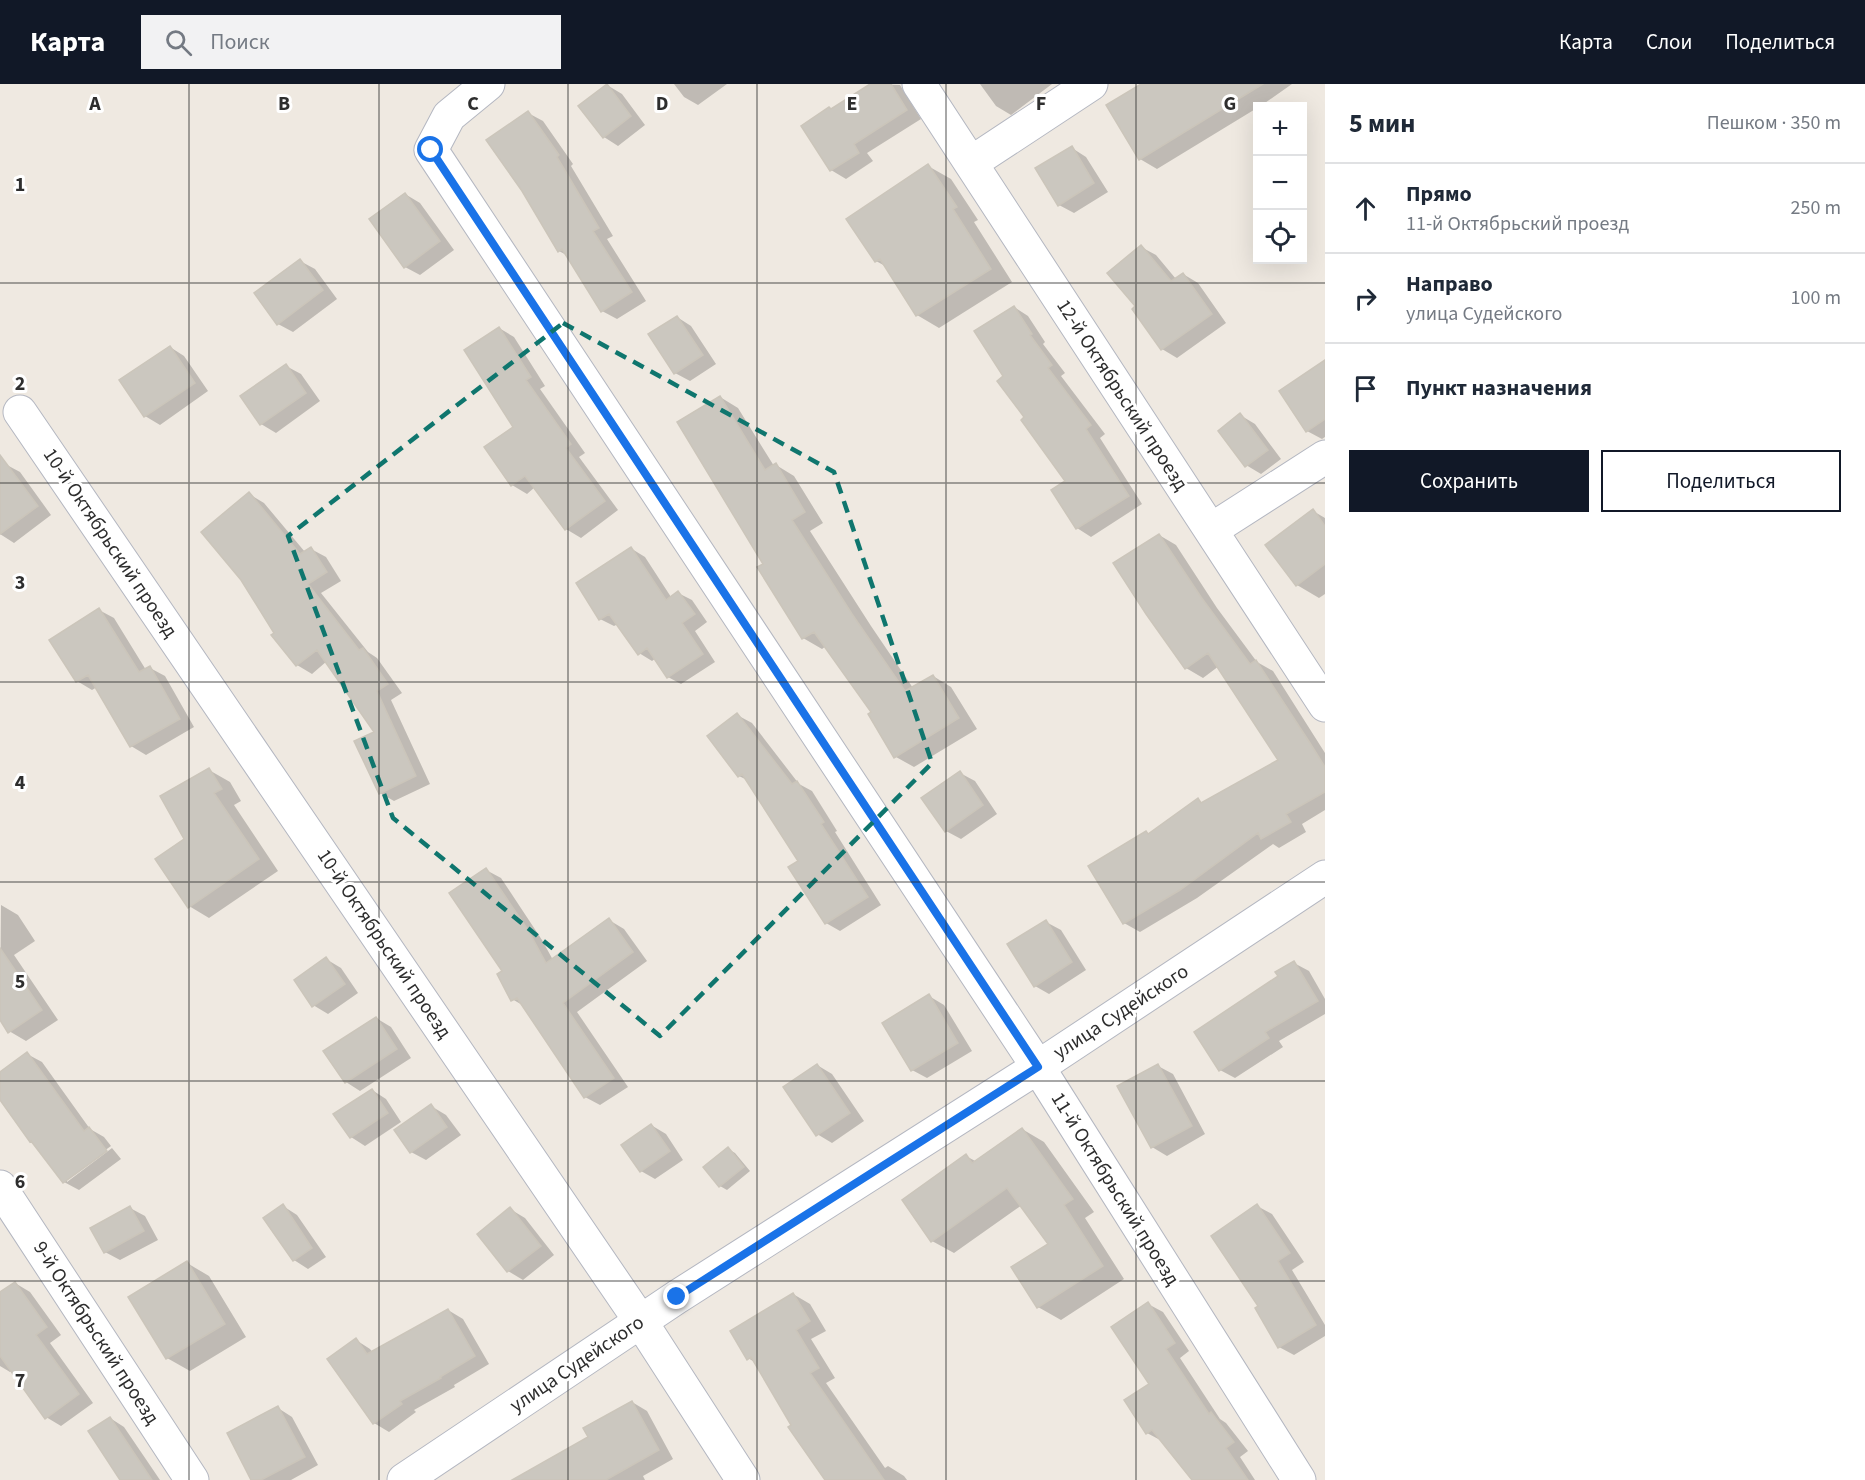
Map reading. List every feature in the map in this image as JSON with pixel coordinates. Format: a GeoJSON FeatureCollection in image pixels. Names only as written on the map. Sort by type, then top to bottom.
{"type":"FeatureCollection","features":[{"type":"Feature","properties":{"kind":"street","name":"11-й Октябрьский проезд"},"geometry":{"type":"LineString","coordinates":[[489,84],[449,116],[431,150],[1038,1067],[1299,1480]]}},
{"type":"Feature","properties":{"kind":"street","name":"12-й Октябрьский проезд"},"geometry":{"type":"LineString","coordinates":[[919,84],[1325,705]]}},
{"type":"Feature","properties":{"kind":"street"},"geometry":{"type":"LineString","coordinates":[[971,163],[1091,84]]}},
{"type":"Feature","properties":{"kind":"street","name":"10-й Октябрьский проезд"},"geometry":{"type":"LineString","coordinates":[[20,412],[641,1322],[743,1480]]}},
{"type":"Feature","properties":{"kind":"street"},"geometry":{"type":"LineString","coordinates":[[1211,531],[1325,456]]}},
{"type":"Feature","properties":{"kind":"street","name":"улица Судейского"},"geometry":{"type":"LineString","coordinates":[[404,1480],[641,1322],[1038,1067],[1325,878]]}},
{"type":"Feature","properties":{"kind":"street","name":"9-й Октябрьский проезд"},"geometry":{"type":"LineString","coordinates":[[0,1187],[192,1480]]}},
{"type":"Feature","properties":{"kind":"highlighted area"},"geometry":{"type":"Polygon","coordinates":[[[563,323],[834,472],[932,763],[660,1036],[393,818],[288,536],[563,323]]]}},
{"type":"Feature","properties":{"kind":"building"},"geometry":{"type":"Polygon","coordinates":[[[607,84],[631,116],[603,138],[578,106],[607,84]]]}},
{"type":"Feature","properties":{"kind":"building"},"geometry":{"type":"Polygon","coordinates":[[[870,84],[891,84],[907,110],[854,144],[859,153],[830,171],[801,126],[870,84]]]}},
{"type":"Feature","properties":{"kind":"building"},"geometry":{"type":"Polygon","coordinates":[[[1141,84],[1263,84],[1139,160],[1106,105],[1141,84]]]}},
{"type":"Feature","properties":{"kind":"building"},"geometry":{"type":"Polygon","coordinates":[[[528,111],[559,155],[557,157],[599,228],[593,231],[632,292],[601,312],[562,249],[558,252],[522,191],[486,140],[528,111]]]}},
{"type":"Feature","properties":{"kind":"building"},"geometry":{"type":"Polygon","coordinates":[[[1072,146],[1094,183],[1058,206],[1035,168],[1072,146]]]}},
{"type":"Feature","properties":{"kind":"building"},"geometry":{"type":"Polygon","coordinates":[[[928,164],[957,207],[953,209],[991,269],[916,316],[880,259],[875,262],[846,219],[928,164]]]}},
{"type":"Feature","properties":{"kind":"building"},"geometry":{"type":"Polygon","coordinates":[[[405,193],[440,241],[404,268],[369,219],[405,193]]]}},
{"type":"Feature","properties":{"kind":"building"},"geometry":{"type":"Polygon","coordinates":[[[1141,245],[1171,281],[1183,273],[1212,314],[1161,350],[1132,309],[1135,306],[1107,273],[1141,245]]]}},
{"type":"Feature","properties":{"kind":"building"},"geometry":{"type":"Polygon","coordinates":[[[300,259],[323,290],[277,325],[254,293],[300,259]]]}},
{"type":"Feature","properties":{"kind":"building"},"geometry":{"type":"Polygon","coordinates":[[[1014,306],[1032,334],[1030,335],[1052,365],[1048,368],[1091,425],[1086,429],[1129,496],[1076,529],[1051,490],[1065,481],[1021,420],[1024,417],[997,381],[1003,376],[974,331],[1014,306]]]}},
{"type":"Feature","properties":{"kind":"building"},"geometry":{"type":"Polygon","coordinates":[[[677,316],[703,355],[674,374],[648,334],[677,316]]]}},
{"type":"Feature","properties":{"kind":"building"},"geometry":{"type":"Polygon","coordinates":[[[499,327],[531,377],[526,380],[571,444],[566,448],[605,501],[565,530],[525,476],[511,486],[484,447],[513,427],[464,350],[499,327]]]}},
{"type":"Feature","properties":{"kind":"building"},"geometry":{"type":"Polygon","coordinates":[[[170,346],[195,383],[144,417],[119,380],[170,346]]]}},
{"type":"Feature","properties":{"kind":"building"},"geometry":{"type":"Polygon","coordinates":[[[1325,360],[1325,419],[1306,432],[1279,391],[1325,360]]]}},
{"type":"Feature","properties":{"kind":"building"},"geometry":{"type":"Polygon","coordinates":[[[286,364],[306,393],[260,425],[240,396],[286,364]]]}},
{"type":"Feature","properties":{"kind":"building"},"geometry":{"type":"Polygon","coordinates":[[[720,396],[765,470],[776,463],[805,512],[792,520],[905,691],[933,675],[959,718],[894,758],[868,714],[871,712],[814,632],[802,639],[757,567],[763,564],[677,422],[720,396]]]}},
{"type":"Feature","properties":{"kind":"building"},"geometry":{"type":"Polygon","coordinates":[[[1240,413],[1268,450],[1245,467],[1218,431],[1240,413]]]}},
{"type":"Feature","properties":{"kind":"building"},"geometry":{"type":"Polygon","coordinates":[[[0,455],[38,506],[0,534],[0,455]]]}},
{"type":"Feature","properties":{"kind":"building"},"geometry":{"type":"Polygon","coordinates":[[[249,492],[300,554],[311,547],[327,572],[308,584],[359,650],[363,648],[388,684],[377,691],[416,776],[379,794],[354,741],[374,732],[317,650],[296,666],[271,635],[274,633],[241,580],[201,532],[249,492]]]}},
{"type":"Feature","properties":{"kind":"building"},"geometry":{"type":"Polygon","coordinates":[[[1313,509],[1325,526],[1325,564],[1296,586],[1265,545],[1313,509]]]}},
{"type":"Feature","properties":{"kind":"building"},"geometry":{"type":"Polygon","coordinates":[[[1159,534],[1250,664],[1256,660],[1310,743],[1325,767],[1325,792],[1286,814],[1291,822],[1261,839],[1258,833],[1180,890],[1123,924],[1088,866],[1146,831],[1148,834],[1198,798],[1201,803],[1278,760],[1208,653],[1185,669],[1113,563],[1159,534]]]}},
{"type":"Feature","properties":{"kind":"building"},"geometry":{"type":"Polygon","coordinates":[[[631,547],[666,600],[678,591],[695,614],[682,623],[703,654],[667,678],[647,648],[638,655],[609,614],[599,620],[576,583],[631,547]]]}},
{"type":"Feature","properties":{"kind":"building"},"geometry":{"type":"Polygon","coordinates":[[[99,608],[139,672],[150,666],[180,719],[130,747],[88,675],[76,682],[49,640],[99,608]]]}},
{"type":"Feature","properties":{"kind":"building"},"geometry":{"type":"Polygon","coordinates":[[[737,713],[792,784],[797,781],[824,822],[821,824],[868,897],[825,924],[788,867],[798,861],[742,774],[738,777],[707,736],[737,713]]]}},
{"type":"Feature","properties":{"kind":"building"},"geometry":{"type":"Polygon","coordinates":[[[209,768],[222,789],[214,793],[259,859],[188,908],[155,859],[184,839],[160,796],[209,768]]]}},
{"type":"Feature","properties":{"kind":"building"},"geometry":{"type":"Polygon","coordinates":[[[960,771],[983,805],[945,832],[921,798],[960,771]]]}},
{"type":"Feature","properties":{"kind":"building"},"geometry":{"type":"Polygon","coordinates":[[[486,868],[528,930],[546,963],[609,918],[633,952],[563,1003],[614,1078],[584,1098],[517,998],[511,1001],[497,974],[502,971],[449,893],[486,868]]]}},
{"type":"Feature","properties":{"kind":"building"},"geometry":{"type":"Polygon","coordinates":[[[1046,920],[1072,962],[1034,987],[1007,944],[1046,920]]]}},
{"type":"Feature","properties":{"kind":"building"},"geometry":{"type":"Polygon","coordinates":[[[0,948],[42,1010],[8,1033],[0,1020],[0,948]]]}},
{"type":"Feature","properties":{"kind":"building"},"geometry":{"type":"Polygon","coordinates":[[[326,957],[345,984],[312,1007],[294,980],[326,957]]]}},
{"type":"Feature","properties":{"kind":"building"},"geometry":{"type":"Polygon","coordinates":[[[1294,961],[1318,1001],[1265,1032],[1269,1038],[1219,1071],[1194,1032],[1278,976],[1275,972],[1294,961]]]}},
{"type":"Feature","properties":{"kind":"building"},"geometry":{"type":"Polygon","coordinates":[[[929,994],[958,1043],[911,1071],[882,1023],[929,994]]]}},
{"type":"Feature","properties":{"kind":"building"},"geometry":{"type":"Polygon","coordinates":[[[376,1017],[397,1049],[345,1083],[323,1051],[376,1017]]]}},
{"type":"Feature","properties":{"kind":"building"},"geometry":{"type":"Polygon","coordinates":[[[27,1052],[84,1131],[89,1127],[107,1151],[63,1183],[0,1100],[0,1072],[27,1052]]]}},
{"type":"Feature","properties":{"kind":"building"},"geometry":{"type":"Polygon","coordinates":[[[817,1064],[850,1113],[816,1136],[783,1087],[817,1064]]]}},
{"type":"Feature","properties":{"kind":"building"},"geometry":{"type":"Polygon","coordinates":[[[1158,1064],[1192,1126],[1151,1148],[1117,1086],[1158,1064]]]}},
{"type":"Feature","properties":{"kind":"building"},"geometry":{"type":"Polygon","coordinates":[[[372,1089],[388,1113],[350,1138],[333,1114],[372,1089]]]}},
{"type":"Feature","properties":{"kind":"building"},"geometry":{"type":"Polygon","coordinates":[[[431,1104],[447,1127],[410,1153],[394,1130],[431,1104]]]}},
{"type":"Feature","properties":{"kind":"building"},"geometry":{"type":"Polygon","coordinates":[[[651,1124],[670,1151],[640,1172],[621,1145],[651,1124]]]}},
{"type":"Feature","properties":{"kind":"building"},"geometry":{"type":"Polygon","coordinates":[[[1022,1128],[1073,1199],[1064,1205],[1103,1266],[1037,1308],[1011,1267],[1048,1244],[1007,1188],[931,1242],[902,1200],[966,1154],[972,1163],[1022,1128]]]}},
{"type":"Feature","properties":{"kind":"building"},"geometry":{"type":"Polygon","coordinates":[[[728,1147],[744,1167],[719,1187],[703,1167],[728,1147]]]}},
{"type":"Feature","properties":{"kind":"building"},"geometry":{"type":"Polygon","coordinates":[[[283,1204],[312,1248],[293,1261],[263,1218],[283,1204]]]}},
{"type":"Feature","properties":{"kind":"building"},"geometry":{"type":"Polygon","coordinates":[[[1257,1204],[1290,1253],[1278,1261],[1316,1325],[1278,1348],[1255,1308],[1258,1306],[1211,1236],[1257,1204]]]}},
{"type":"Feature","properties":{"kind":"building"},"geometry":{"type":"Polygon","coordinates":[[[130,1206],[144,1231],[104,1253],[90,1228],[130,1206]]]}},
{"type":"Feature","properties":{"kind":"building"},"geometry":{"type":"Polygon","coordinates":[[[510,1207],[541,1246],[507,1272],[477,1234],[510,1207]]]}},
{"type":"Feature","properties":{"kind":"building"},"geometry":{"type":"Polygon","coordinates":[[[187,1261],[225,1324],[166,1359],[128,1297],[187,1261]]]}},
{"type":"Feature","properties":{"kind":"building"},"geometry":{"type":"Polygon","coordinates":[[[15,1282],[47,1327],[36,1335],[79,1394],[45,1419],[0,1356],[0,1292],[15,1282]]]}},
{"type":"Feature","properties":{"kind":"building"},"geometry":{"type":"Polygon","coordinates":[[[793,1293],[810,1321],[796,1330],[819,1368],[810,1373],[884,1480],[825,1480],[788,1427],[791,1425],[751,1357],[747,1360],[730,1331],[793,1293]]]}},
{"type":"Feature","properties":{"kind":"building"},"geometry":{"type":"Polygon","coordinates":[[[1148,1302],[1175,1343],[1166,1349],[1209,1414],[1211,1412],[1234,1442],[1226,1448],[1248,1480],[1192,1480],[1152,1430],[1146,1434],[1124,1400],[1149,1384],[1111,1327],[1148,1302]]]}},
{"type":"Feature","properties":{"kind":"building"},"geometry":{"type":"Polygon","coordinates":[[[448,1309],[475,1356],[400,1401],[402,1404],[373,1424],[327,1359],[356,1338],[367,1354],[448,1309]]]}},
{"type":"Feature","properties":{"kind":"building"},"geometry":{"type":"Polygon","coordinates":[[[632,1401],[659,1450],[606,1480],[512,1480],[588,1437],[583,1428],[632,1401]]]}},
{"type":"Feature","properties":{"kind":"building"},"geometry":{"type":"Polygon","coordinates":[[[278,1406],[305,1457],[261,1480],[251,1480],[227,1433],[278,1406]]]}},
{"type":"Feature","properties":{"kind":"building"},"geometry":{"type":"Polygon","coordinates":[[[110,1417],[152,1480],[120,1480],[88,1431],[110,1417]]]}},
{"type":"Feature","properties":{"kind":"route"},"geometry":{"type":"LineString","coordinates":[[431,150],[1038,1067],[677,1297]]}}]}
